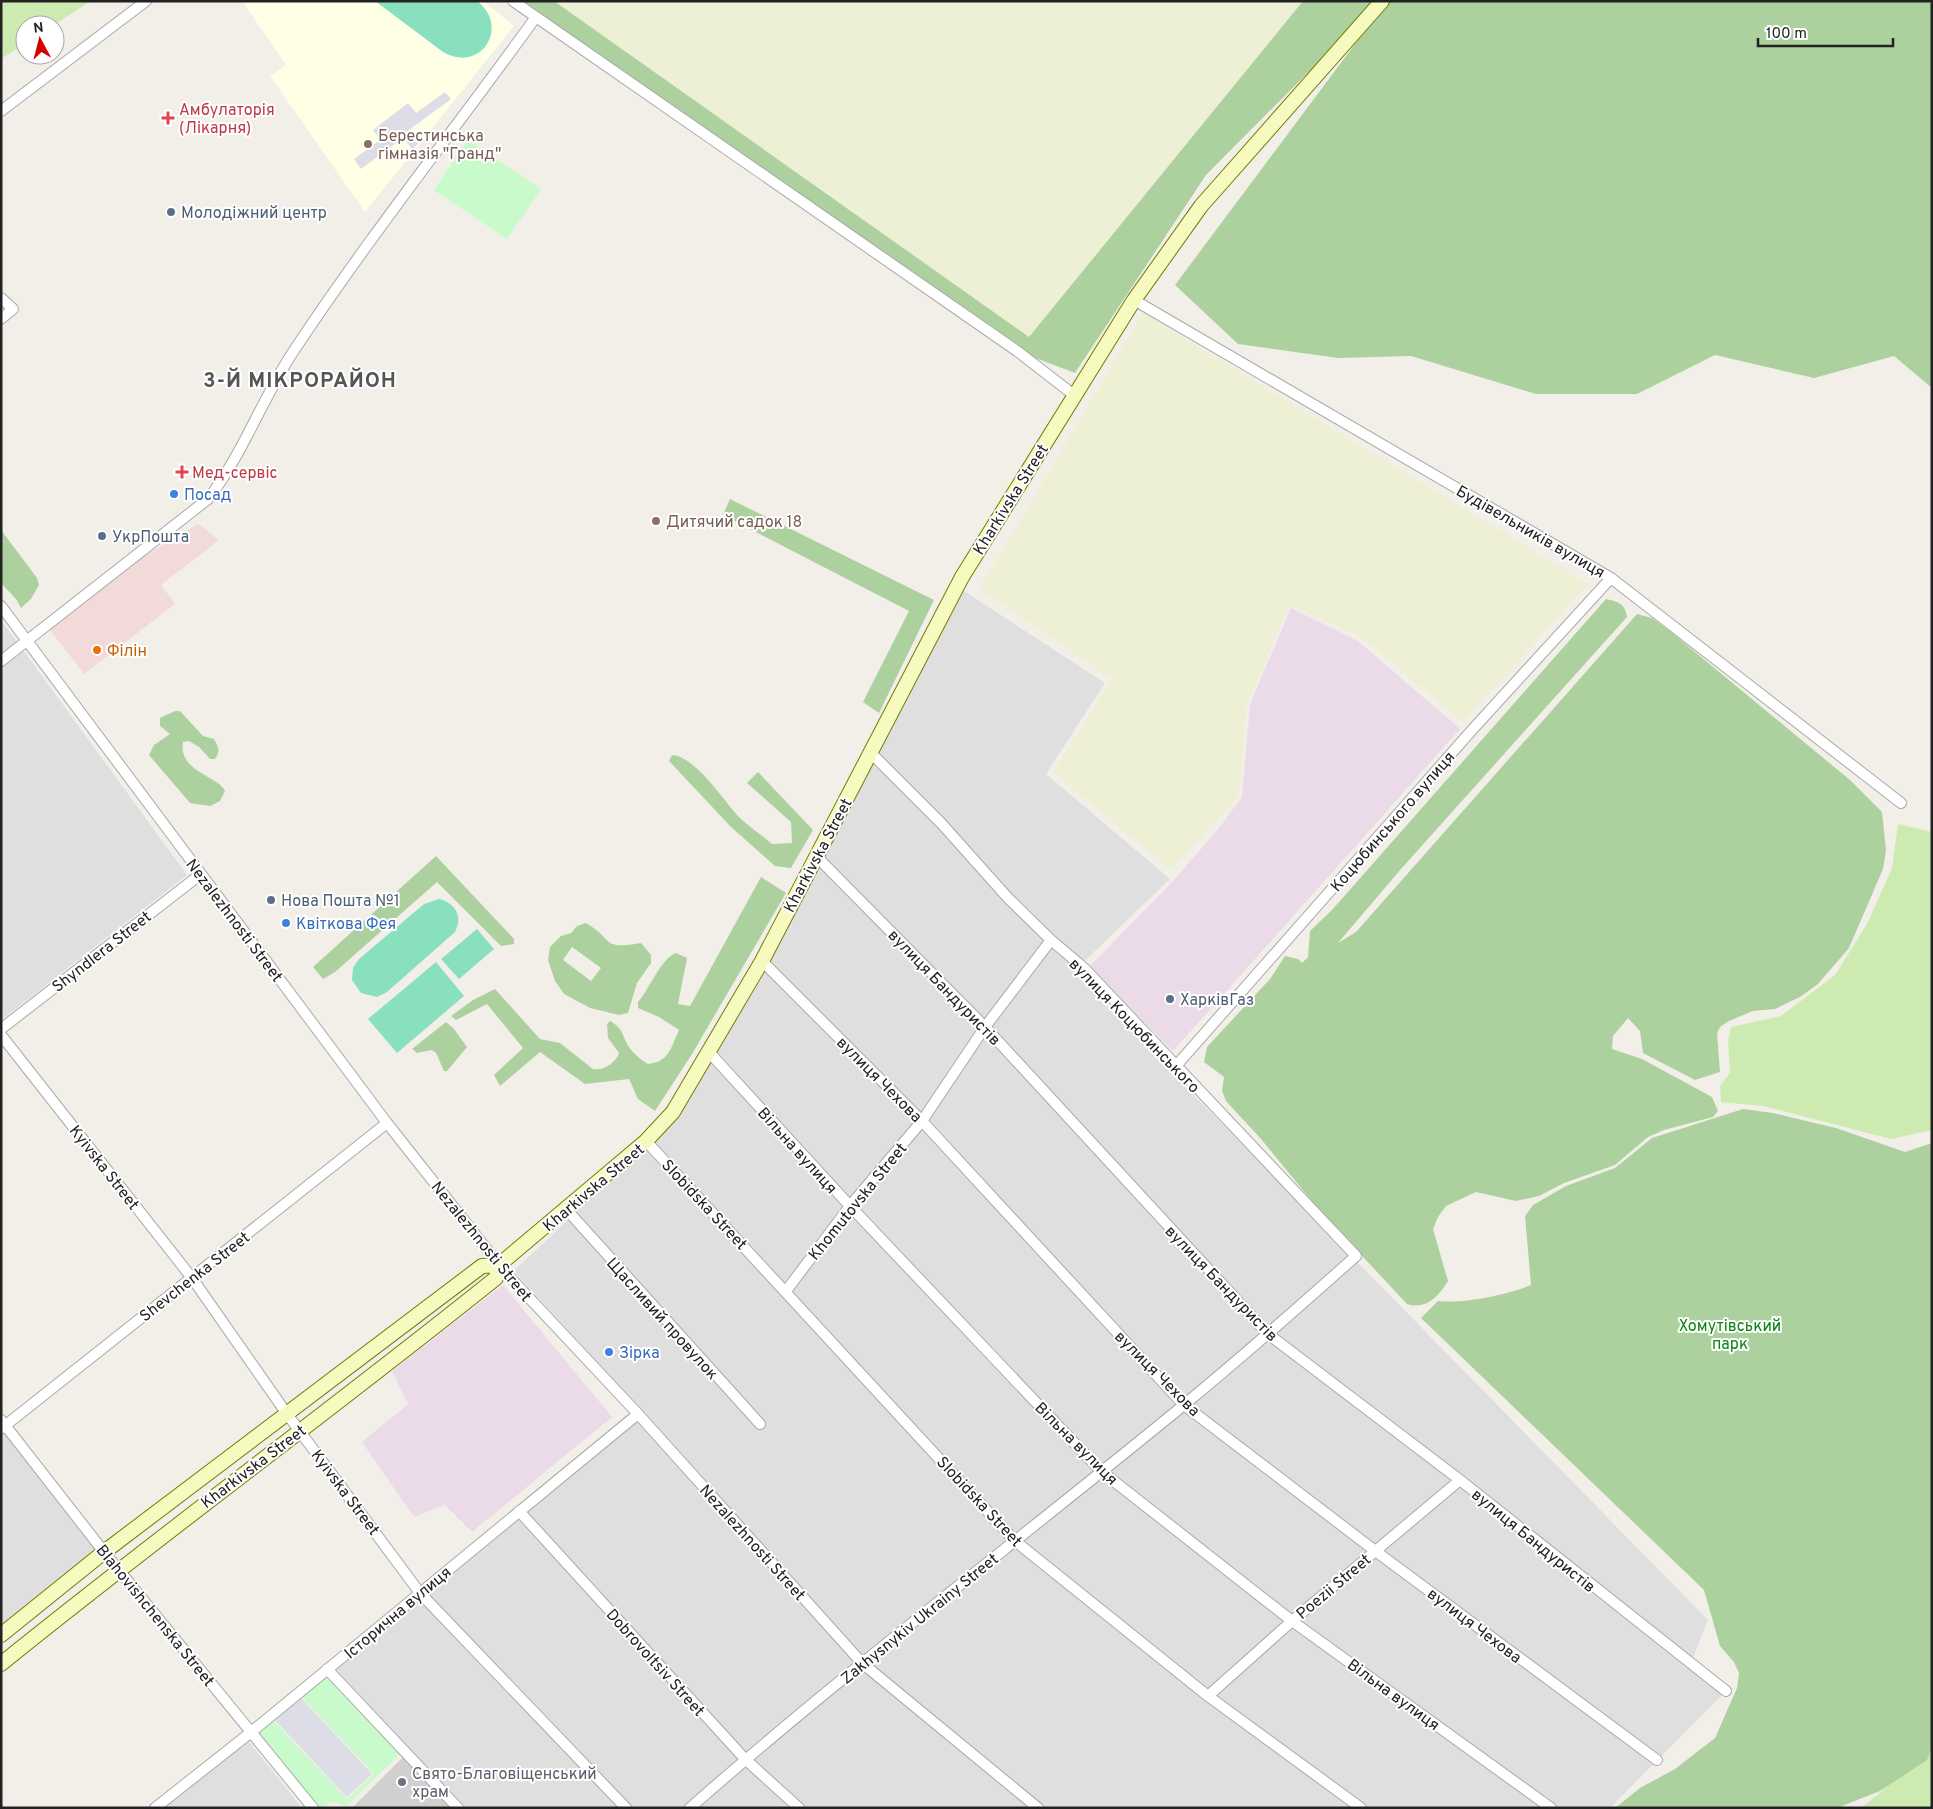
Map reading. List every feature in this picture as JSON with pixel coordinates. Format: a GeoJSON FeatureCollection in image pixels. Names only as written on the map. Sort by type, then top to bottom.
{"type":"FeatureCollection","features":[{"type":"Feature","properties":{"kind":"street"},"geometry":{"type":"LineString","coordinates":[[1,111],[146,1]]}},
{"type":"Feature","properties":{"kind":"street"},"geometry":{"type":"LineString","coordinates":[[513,1],[1017,351],[1074,395]]}},
{"type":"Feature","properties":{"kind":"street","name":"Kharkivska Street"},"geometry":{"type":"LineString","coordinates":[[1,1635],[104,1552],[482,1266],[499,1265],[646,1142],[673,1112],[762,961],[962,577],[1134,300],[1201,206],[1382,1]]}},
{"type":"Feature","properties":{"kind":"street"},"geometry":{"type":"LineString","coordinates":[[1,661],[208,499],[223,480],[292,353],[366,248],[536,18]]}},
{"type":"Feature","properties":{"kind":"street"},"geometry":{"type":"LineString","coordinates":[[1,298],[13,309],[1,319]]}},
{"type":"Feature","properties":{"kind":"street","name":"Будівельників вулиця"},"geometry":{"type":"LineString","coordinates":[[1134,300],[1611,578],[1901,803]]}},
{"type":"Feature","properties":{"kind":"street","name":"Коцюбинського вулиця"},"geometry":{"type":"LineString","coordinates":[[1175,1067],[1472,730],[1611,578]]}},
{"type":"Feature","properties":{"kind":"street","name":"Nezalezhnosti Street"},"geometry":{"type":"LineString","coordinates":[[1,606],[387,1123],[499,1265],[638,1414],[862,1663],[1038,1808]]}},
{"type":"Feature","properties":{"kind":"street","name":"вулиця Коцюбинського"},"geometry":{"type":"LineString","coordinates":[[871,753],[941,823],[1008,898],[1051,940],[1084,968],[1175,1067],[1356,1256]]}},
{"type":"Feature","properties":{"kind":"street","name":"вулиця Бандуристів"},"geometry":{"type":"LineString","coordinates":[[816,856],[985,1027],[1268,1334],[1460,1480],[1726,1690]]}},
{"type":"Feature","properties":{"kind":"street","name":"Shyndlera Street"},"geometry":{"type":"LineString","coordinates":[[1,1029],[201,874]]}},
{"type":"Feature","properties":{"kind":"street","name":"Khomutovska Street"},"geometry":{"type":"LineString","coordinates":[[786,1290],[850,1206],[922,1122],[985,1027],[1051,940]]}},
{"type":"Feature","properties":{"kind":"street","name":"вулиця Чехова"},"geometry":{"type":"LineString","coordinates":[[762,961],[922,1122],[1184,1404],[1374,1550],[1657,1760]]}},
{"type":"Feature","properties":{"kind":"street","name":"Kyivska Street"},"geometry":{"type":"LineString","coordinates":[[1,1034],[192,1278],[287,1414],[420,1593],[626,1808]]}},
{"type":"Feature","properties":{"kind":"street","name":"Вільна вулиця"},"geometry":{"type":"LineString","coordinates":[[708,1051],[850,1206],[1101,1471],[1292,1621],[1551,1808]]}},
{"type":"Feature","properties":{"kind":"street","name":"Shevchenka Street"},"geometry":{"type":"LineString","coordinates":[[3,1425],[387,1123]]}},
{"type":"Feature","properties":{"kind":"street","name":"Slobidska Street"},"geometry":{"type":"LineString","coordinates":[[646,1142],[786,1290],[1015,1541],[1208,1696],[1361,1808]]}},
{"type":"Feature","properties":{"kind":"street","name":"Щасливий провулок"},"geometry":{"type":"LineString","coordinates":[[567,1210],[760,1424]]}},
{"type":"Feature","properties":{"kind":"street","name":"Zakhysnykiv Ukrainy Street"},"geometry":{"type":"LineString","coordinates":[[690,1808],[745,1759],[862,1663],[1184,1404],[1268,1334],[1356,1256]]}},
{"type":"Feature","properties":{"kind":"street","name":"Kharkivska Street"},"geometry":{"type":"LineString","coordinates":[[1,1664],[119,1569],[382,1369],[496,1278],[499,1265]]}},
{"type":"Feature","properties":{"kind":"street","name":"Історична вулиця"},"geometry":{"type":"LineString","coordinates":[[155,1808],[250,1733],[638,1414]]}},
{"type":"Feature","properties":{"kind":"street","name":"Blahovishchenska Street"},"geometry":{"type":"LineString","coordinates":[[3,1425],[250,1733],[313,1808]]}},
{"type":"Feature","properties":{"kind":"street","name":"Poezii Street"},"geometry":{"type":"LineString","coordinates":[[1208,1696],[1374,1550],[1460,1480]]}},
{"type":"Feature","properties":{"kind":"street","name":"Dobrovoltsiv Street"},"geometry":{"type":"LineString","coordinates":[[519,1512],[745,1759],[798,1808]]}},
{"type":"Feature","properties":{"kind":"street"},"geometry":{"type":"LineString","coordinates":[[327,1669],[458,1808]]}},
{"type":"Feature","properties":{"kind":"shaded area","name":"Берестинська гімназія \"Гранд\""},"geometry":{"type":"Polygon","coordinates":[[[242,1],[483,1],[514,26],[365,212],[270,76],[286,65],[242,1]]]}},
{"type":"Feature","properties":{"kind":"shaded area"},"geometry":{"type":"Polygon","coordinates":[[[554,1],[1303,1],[1029,337],[554,1]]]}},
{"type":"Feature","properties":{"kind":"shaded area"},"geometry":{"type":"Polygon","coordinates":[[[445,92],[451,99],[409,130],[418,143],[413,150],[403,138],[361,169],[354,159],[380,140],[373,130],[408,103],[416,113],[445,92]]]}},
{"type":"Feature","properties":{"kind":"shaded area"},"geometry":{"type":"Polygon","coordinates":[[[1143,313],[1588,584],[1463,722],[1361,637],[1290,605],[1247,704],[1239,796],[1171,870],[1053,772],[1112,679],[980,589],[1143,313]]]}},
{"type":"Feature","properties":{"kind":"shaded area"},"geometry":{"type":"Polygon","coordinates":[[[198,524],[219,540],[161,585],[175,604],[84,674],[50,630],[144,556],[198,524]]]}},
{"type":"Feature","properties":{"kind":"shaded area"},"geometry":{"type":"Polygon","coordinates":[[[964,591],[1105,683],[1046,774],[1170,879],[1073,972],[1708,1620],[1690,1665],[1726,1691],[1610,1808],[465,1808],[333,1671],[644,1413],[514,1271],[672,1121],[964,591]]]}},
{"type":"Feature","properties":{"kind":"shaded area"},"geometry":{"type":"Polygon","coordinates":[[[1291,608],[1358,641],[1460,729],[1173,1051],[1089,967],[1173,881],[1215,833],[1242,797],[1250,704],[1291,608]]]}},
{"type":"Feature","properties":{"kind":"shaded area"},"geometry":{"type":"Polygon","coordinates":[[[1,620],[187,875],[1,1020],[1,620]]]}},
{"type":"Feature","properties":{"kind":"shaded area"},"geometry":{"type":"Polygon","coordinates":[[[503,1285],[612,1417],[472,1532],[445,1505],[414,1517],[362,1442],[408,1404],[392,1371],[503,1285]]]}},
{"type":"Feature","properties":{"kind":"shaded area"},"geometry":{"type":"Polygon","coordinates":[[[1,1428],[96,1550],[1,1627],[1,1428]]]}},
{"type":"Feature","properties":{"kind":"shaded area"},"geometry":{"type":"Polygon","coordinates":[[[301,1698],[372,1774],[347,1797],[274,1719],[301,1698]]]}},
{"type":"Feature","properties":{"kind":"shaded area"},"geometry":{"type":"Polygon","coordinates":[[[247,1739],[302,1808],[162,1808],[247,1739]]]}},
{"type":"Feature","properties":{"kind":"shaded area","name":"Свято-Благовіщенський храм"},"geometry":{"type":"Polygon","coordinates":[[[403,1757],[452,1808],[352,1808],[403,1757]]]}},
{"type":"Feature","properties":{"kind":"green space"},"geometry":{"type":"Polygon","coordinates":[[[1,1],[91,1],[65,18],[65,15],[15,15],[15,50],[2,58],[1,1]]]}},
{"type":"Feature","properties":{"kind":"green space"},"geometry":{"type":"Polygon","coordinates":[[[375,1],[477,1],[487,12],[491,23],[491,34],[487,45],[479,52],[469,57],[456,57],[443,52],[375,1]]]}},
{"type":"Feature","properties":{"kind":"green space"},"geometry":{"type":"Polygon","coordinates":[[[513,1],[554,1],[1029,337],[1303,1],[1379,1],[1206,175],[1075,373],[1017,351],[513,1]]]}},
{"type":"Feature","properties":{"kind":"green space"},"geometry":{"type":"Polygon","coordinates":[[[1387,1],[1932,1],[1932,388],[1894,356],[1814,378],[1715,355],[1637,394],[1536,394],[1411,356],[1338,358],[1238,344],[1175,285],[1387,1]]]}},
{"type":"Feature","properties":{"kind":"green space"},"geometry":{"type":"Polygon","coordinates":[[[468,140],[541,189],[507,239],[434,190],[468,140]]]}},
{"type":"Feature","properties":{"kind":"green space"},"geometry":{"type":"Polygon","coordinates":[[[730,499],[934,600],[879,713],[863,702],[909,611],[723,515],[730,499]]]}},
{"type":"Feature","properties":{"kind":"green space"},"geometry":{"type":"Polygon","coordinates":[[[1,530],[37,578],[39,585],[31,599],[21,608],[16,599],[1,583],[1,530]]]}},
{"type":"Feature","properties":{"kind":"green space"},"geometry":{"type":"Polygon","coordinates":[[[1606,599],[1623,606],[1627,617],[1401,869],[1338,943],[1356,932],[1637,614],[1652,618],[1672,633],[1850,780],[1882,812],[1886,851],[1883,869],[1849,948],[1818,984],[1800,997],[1775,1009],[1753,1011],[1720,1027],[1717,1033],[1720,1072],[1695,1080],[1643,1053],[1640,1031],[1628,1018],[1613,1036],[1612,1049],[1642,1059],[1712,1097],[1718,1111],[1713,1117],[1664,1130],[1648,1137],[1615,1165],[1564,1183],[1539,1196],[1516,1201],[1476,1192],[1446,1206],[1438,1217],[1433,1229],[1448,1281],[1436,1297],[1426,1304],[1407,1304],[1320,1211],[1261,1139],[1226,1101],[1222,1091],[1224,1077],[1204,1062],[1207,1047],[1270,979],[1285,956],[1298,959],[1302,963],[1308,957],[1310,931],[1332,910],[1606,599]]]}},
{"type":"Feature","properties":{"kind":"green space"},"geometry":{"type":"Polygon","coordinates":[[[175,711],[180,711],[203,736],[214,739],[218,747],[215,759],[210,759],[199,747],[189,741],[183,742],[183,752],[193,767],[215,781],[225,791],[220,801],[210,806],[190,803],[149,755],[154,745],[170,734],[160,726],[160,718],[175,711]]]}},
{"type":"Feature","properties":{"kind":"green space"},"geometry":{"type":"Polygon","coordinates":[[[672,755],[681,757],[699,771],[739,817],[772,844],[792,843],[791,822],[747,783],[758,772],[813,830],[791,868],[775,866],[731,827],[669,761],[672,755]]]}},
{"type":"Feature","properties":{"kind":"green space"},"geometry":{"type":"Polygon","coordinates":[[[1898,824],[1932,832],[1932,1130],[1891,1139],[1763,1106],[1721,1102],[1720,1086],[1730,1073],[1728,1041],[1731,1027],[1781,1016],[1835,975],[1867,924],[1892,868],[1898,824]]]}},
{"type":"Feature","properties":{"kind":"green space"},"geometry":{"type":"Polygon","coordinates":[[[436,856],[514,939],[514,944],[501,946],[437,882],[335,972],[323,979],[313,967],[436,856]]]}},
{"type":"Feature","properties":{"kind":"green space"},"geometry":{"type":"Polygon","coordinates":[[[761,877],[786,893],[692,1054],[655,1111],[638,1099],[629,1079],[585,1084],[540,1052],[500,1086],[494,1075],[523,1048],[487,1004],[456,1020],[451,1016],[473,1000],[495,989],[540,1039],[560,1043],[593,1069],[601,1069],[609,1065],[619,1053],[608,1038],[607,1024],[610,1021],[620,1029],[629,1047],[640,1058],[648,1064],[661,1060],[671,1048],[679,1030],[659,1017],[638,1008],[638,1002],[665,961],[676,953],[687,958],[678,1004],[690,1006],[761,877]]]}},
{"type":"Feature","properties":{"kind":"green space"},"geometry":{"type":"Polygon","coordinates":[[[439,899],[450,904],[456,911],[458,921],[455,932],[387,992],[377,997],[361,993],[352,980],[353,968],[359,959],[424,904],[439,899]]]}},
{"type":"Feature","properties":{"kind":"green space"},"geometry":{"type":"Polygon","coordinates":[[[586,923],[613,944],[628,945],[641,943],[651,955],[651,963],[637,983],[628,1013],[619,1015],[590,1008],[564,994],[555,981],[548,960],[550,947],[561,936],[571,933],[577,926],[586,923]],[[572,947],[563,960],[591,981],[601,968],[572,947]]]}},
{"type":"Feature","properties":{"kind":"green space"},"geometry":{"type":"Polygon","coordinates":[[[477,929],[494,949],[459,979],[441,959],[477,929]]]}},
{"type":"Feature","properties":{"kind":"green space"},"geometry":{"type":"Polygon","coordinates":[[[436,962],[464,996],[397,1053],[368,1019],[436,962]]]}},
{"type":"Feature","properties":{"kind":"green space"},"geometry":{"type":"Polygon","coordinates":[[[446,1022],[454,1029],[467,1047],[447,1071],[444,1071],[436,1053],[432,1050],[417,1053],[412,1049],[446,1022]]]}},
{"type":"Feature","properties":{"kind":"green space","name":"Хомутівський парк"},"geometry":{"type":"Polygon","coordinates":[[[1743,1109],[1773,1113],[1836,1128],[1905,1152],[1932,1143],[1932,1747],[1927,1760],[1880,1791],[1837,1808],[1615,1808],[1640,1788],[1675,1769],[1715,1738],[1737,1688],[1739,1673],[1734,1662],[1720,1646],[1704,1590],[1421,1318],[1438,1301],[1448,1302],[1485,1298],[1531,1285],[1525,1216],[1533,1205],[1566,1186],[1615,1168],[1652,1138],[1743,1109]]]}},
{"type":"Feature","properties":{"kind":"green space"},"geometry":{"type":"Polygon","coordinates":[[[327,1676],[400,1754],[346,1806],[334,1802],[317,1808],[257,1733],[273,1720],[347,1799],[374,1774],[302,1697],[327,1676]]]}},
{"type":"Feature","properties":{"kind":"green space"},"geometry":{"type":"Polygon","coordinates":[[[1932,1750],[1932,1808],[1861,1808],[1932,1750]]]}},
{"type":"Feature","properties":{"kind":"place","name":"Амбулаторія (Лікарня)"},"geometry":{"type":"Point","coordinates":[168,118]}},
{"type":"Feature","properties":{"kind":"place","name":"Берестинська гімназія \"Гранд\""},"geometry":{"type":"Point","coordinates":[368,144]}},
{"type":"Feature","properties":{"kind":"place","name":"Молодіжний центр"},"geometry":{"type":"Point","coordinates":[171,212]}},
{"type":"Feature","properties":{"kind":"place","name":"Мед-сервіс"},"geometry":{"type":"Point","coordinates":[182,472]}},
{"type":"Feature","properties":{"kind":"place","name":"Посад"},"geometry":{"type":"Point","coordinates":[174,494]}},
{"type":"Feature","properties":{"kind":"place","name":"Дитячий садок 18"},"geometry":{"type":"Point","coordinates":[656,521]}},
{"type":"Feature","properties":{"kind":"place","name":"УкрПошта"},"geometry":{"type":"Point","coordinates":[102,536]}},
{"type":"Feature","properties":{"kind":"place","name":"Філін"},"geometry":{"type":"Point","coordinates":[97,650]}},
{"type":"Feature","properties":{"kind":"place","name":"Нова Пошта №1"},"geometry":{"type":"Point","coordinates":[271,900]}},
{"type":"Feature","properties":{"kind":"place","name":"Квіткова Фея"},"geometry":{"type":"Point","coordinates":[286,923]}},
{"type":"Feature","properties":{"kind":"place","name":"ХарківГаз"},"geometry":{"type":"Point","coordinates":[1170,999]}},
{"type":"Feature","properties":{"kind":"place","name":"Зірка"},"geometry":{"type":"Point","coordinates":[609,1352]}},
{"type":"Feature","properties":{"kind":"place","name":"Свято-Благовіщенський храм"},"geometry":{"type":"Point","coordinates":[402,1782]}},
{"type":"Feature","properties":{"kind":"district","name":"3-Й МІКРОРАЙОН"},"geometry":{"type":"Point","coordinates":[300,380]}}]}
